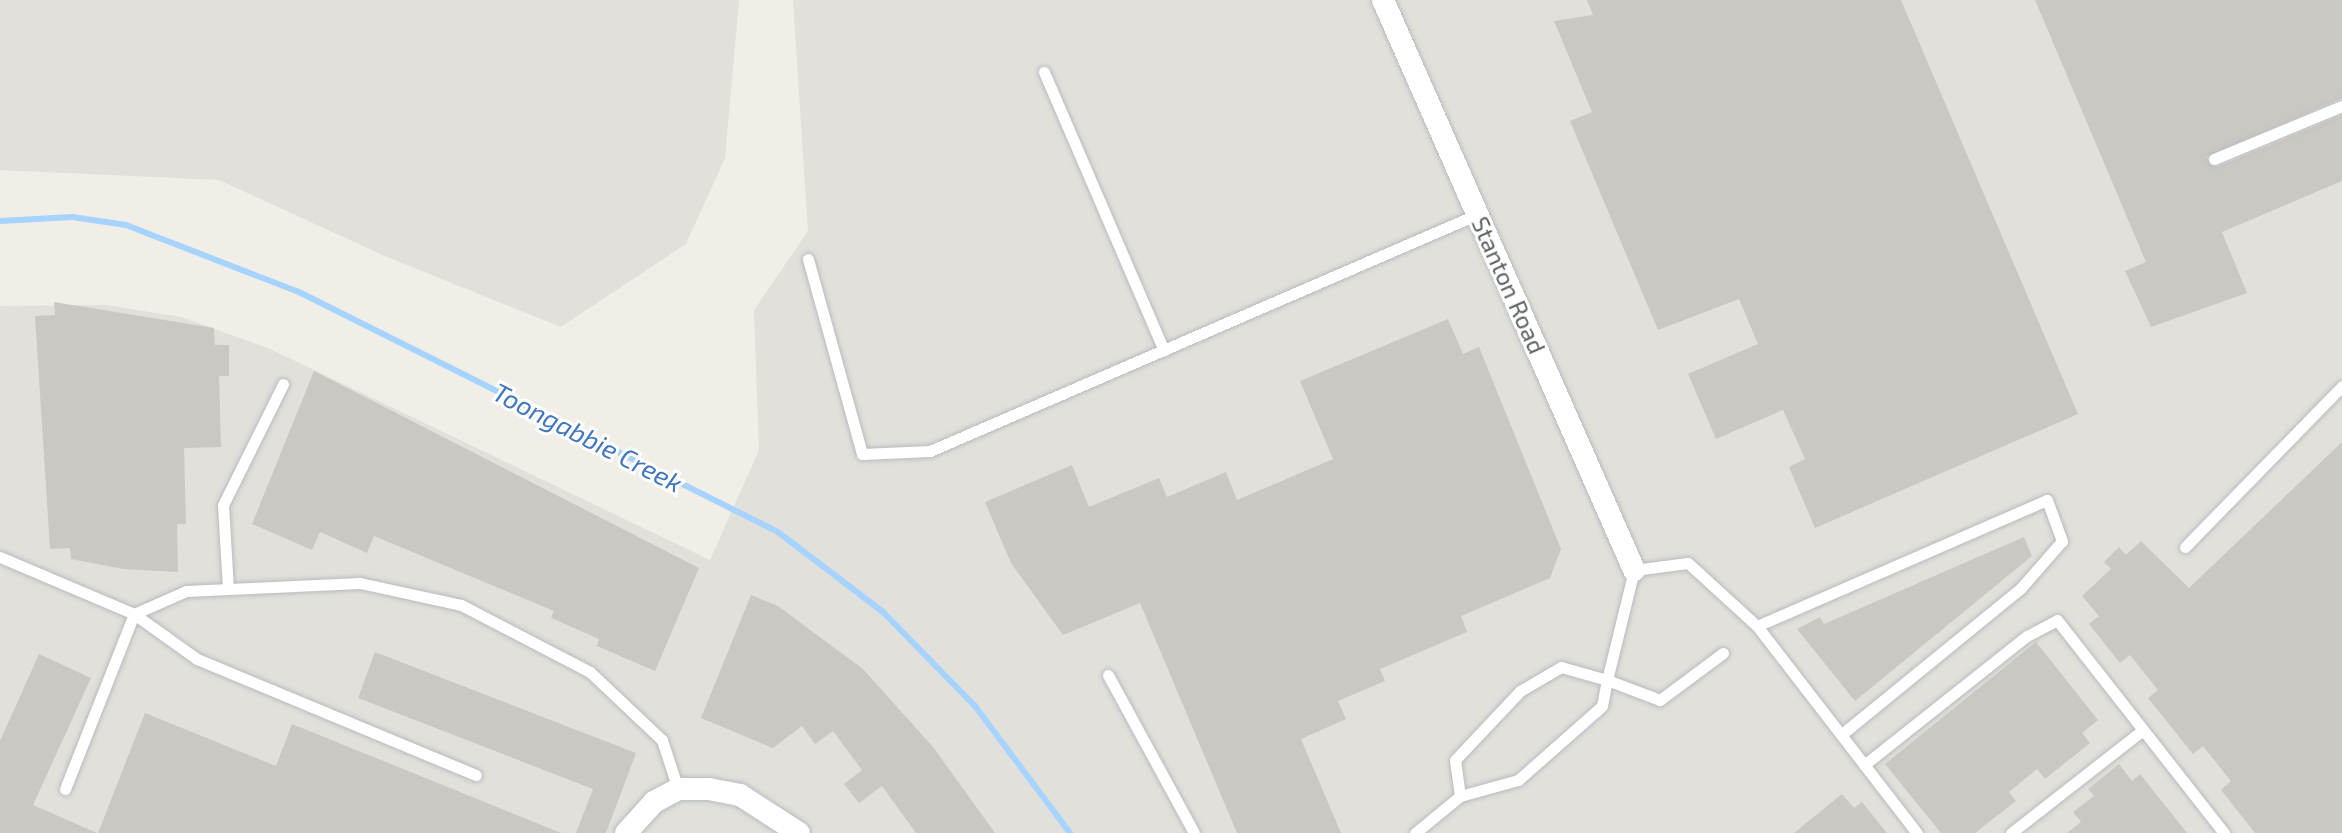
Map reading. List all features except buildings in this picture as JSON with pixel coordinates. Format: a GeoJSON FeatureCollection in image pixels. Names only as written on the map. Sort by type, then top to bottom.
{"type":"FeatureCollection","features":[{"type":"Feature","properties":{"kind":"street","name":"Stanton Road"},"geometry":{"type":"LineString","coordinates":[[1383,0],[1634,570]]}},
{"type":"Feature","properties":{"kind":"street"},"geometry":{"type":"LineString","coordinates":[[626,833],[654,802],[678,789],[740,795],[799,833]]}},
{"type":"Feature","properties":{"kind":"lane"},"geometry":{"type":"LineString","coordinates":[[1044,72],[1164,350]]}},
{"type":"Feature","properties":{"kind":"lane"},"geometry":{"type":"LineString","coordinates":[[2214,159],[2342,106]]}},
{"type":"Feature","properties":{"kind":"lane"},"geometry":{"type":"LineString","coordinates":[[808,259],[862,454],[930,451],[1478,214]]}},
{"type":"Feature","properties":{"kind":"lane"},"geometry":{"type":"LineString","coordinates":[[228,589],[223,505],[283,384]]}},
{"type":"Feature","properties":{"kind":"lane"},"geometry":{"type":"LineString","coordinates":[[2185,547],[2342,386]]}},
{"type":"Feature","properties":{"kind":"lane"},"geometry":{"type":"LineString","coordinates":[[1757,626],[2047,500],[2062,541],[2031,577],[1841,735]]}},
{"type":"Feature","properties":{"kind":"lane"},"geometry":{"type":"LineString","coordinates":[[3,560],[134,614],[197,659],[476,775]]}},
{"type":"Feature","properties":{"kind":"lane"},"geometry":{"type":"LineString","coordinates":[[1415,833],[1460,796],[1518,780],[1602,706],[1634,570],[1688,563],[1757,626],[1917,833]]}},
{"type":"Feature","properties":{"kind":"lane"},"geometry":{"type":"LineString","coordinates":[[65,789],[134,614],[186,591],[360,583],[416,591],[503,624],[590,672],[635,709],[662,740],[678,789]]}},
{"type":"Feature","properties":{"kind":"lane"},"geometry":{"type":"LineString","coordinates":[[1864,765],[2027,636],[2057,620],[2224,833]]}},
{"type":"Feature","properties":{"kind":"lane"},"geometry":{"type":"LineString","coordinates":[[1460,796],[1455,760],[1520,691],[1561,667],[1660,700],[1723,653]]}},
{"type":"Feature","properties":{"kind":"lane"},"geometry":{"type":"LineString","coordinates":[[1108,675],[1194,833]]}},
{"type":"Feature","properties":{"kind":"lane"},"geometry":{"type":"LineString","coordinates":[[2011,833],[2143,730]]}},
{"type":"Feature","properties":{"kind":"shaded area"},"geometry":{"type":"Polygon","coordinates":[[[0,0],[739,0],[725,158],[686,244],[561,327],[387,257],[219,180],[0,170],[0,0]]]}},
{"type":"Feature","properties":{"kind":"shaded area"},"geometry":{"type":"Polygon","coordinates":[[[793,0],[2342,0],[2342,833],[0,833],[0,306],[106,305],[181,317],[268,348],[710,560],[759,450],[754,310],[808,231],[793,0]]]}},
{"type":"Feature","properties":{"kind":"waterway","name":"Toongabbie Creek"},"geometry":{"type":"LineString","coordinates":[[0,221],[72,217],[126,225],[299,292],[778,532],[883,612],[975,706],[1070,833]]}}]}
